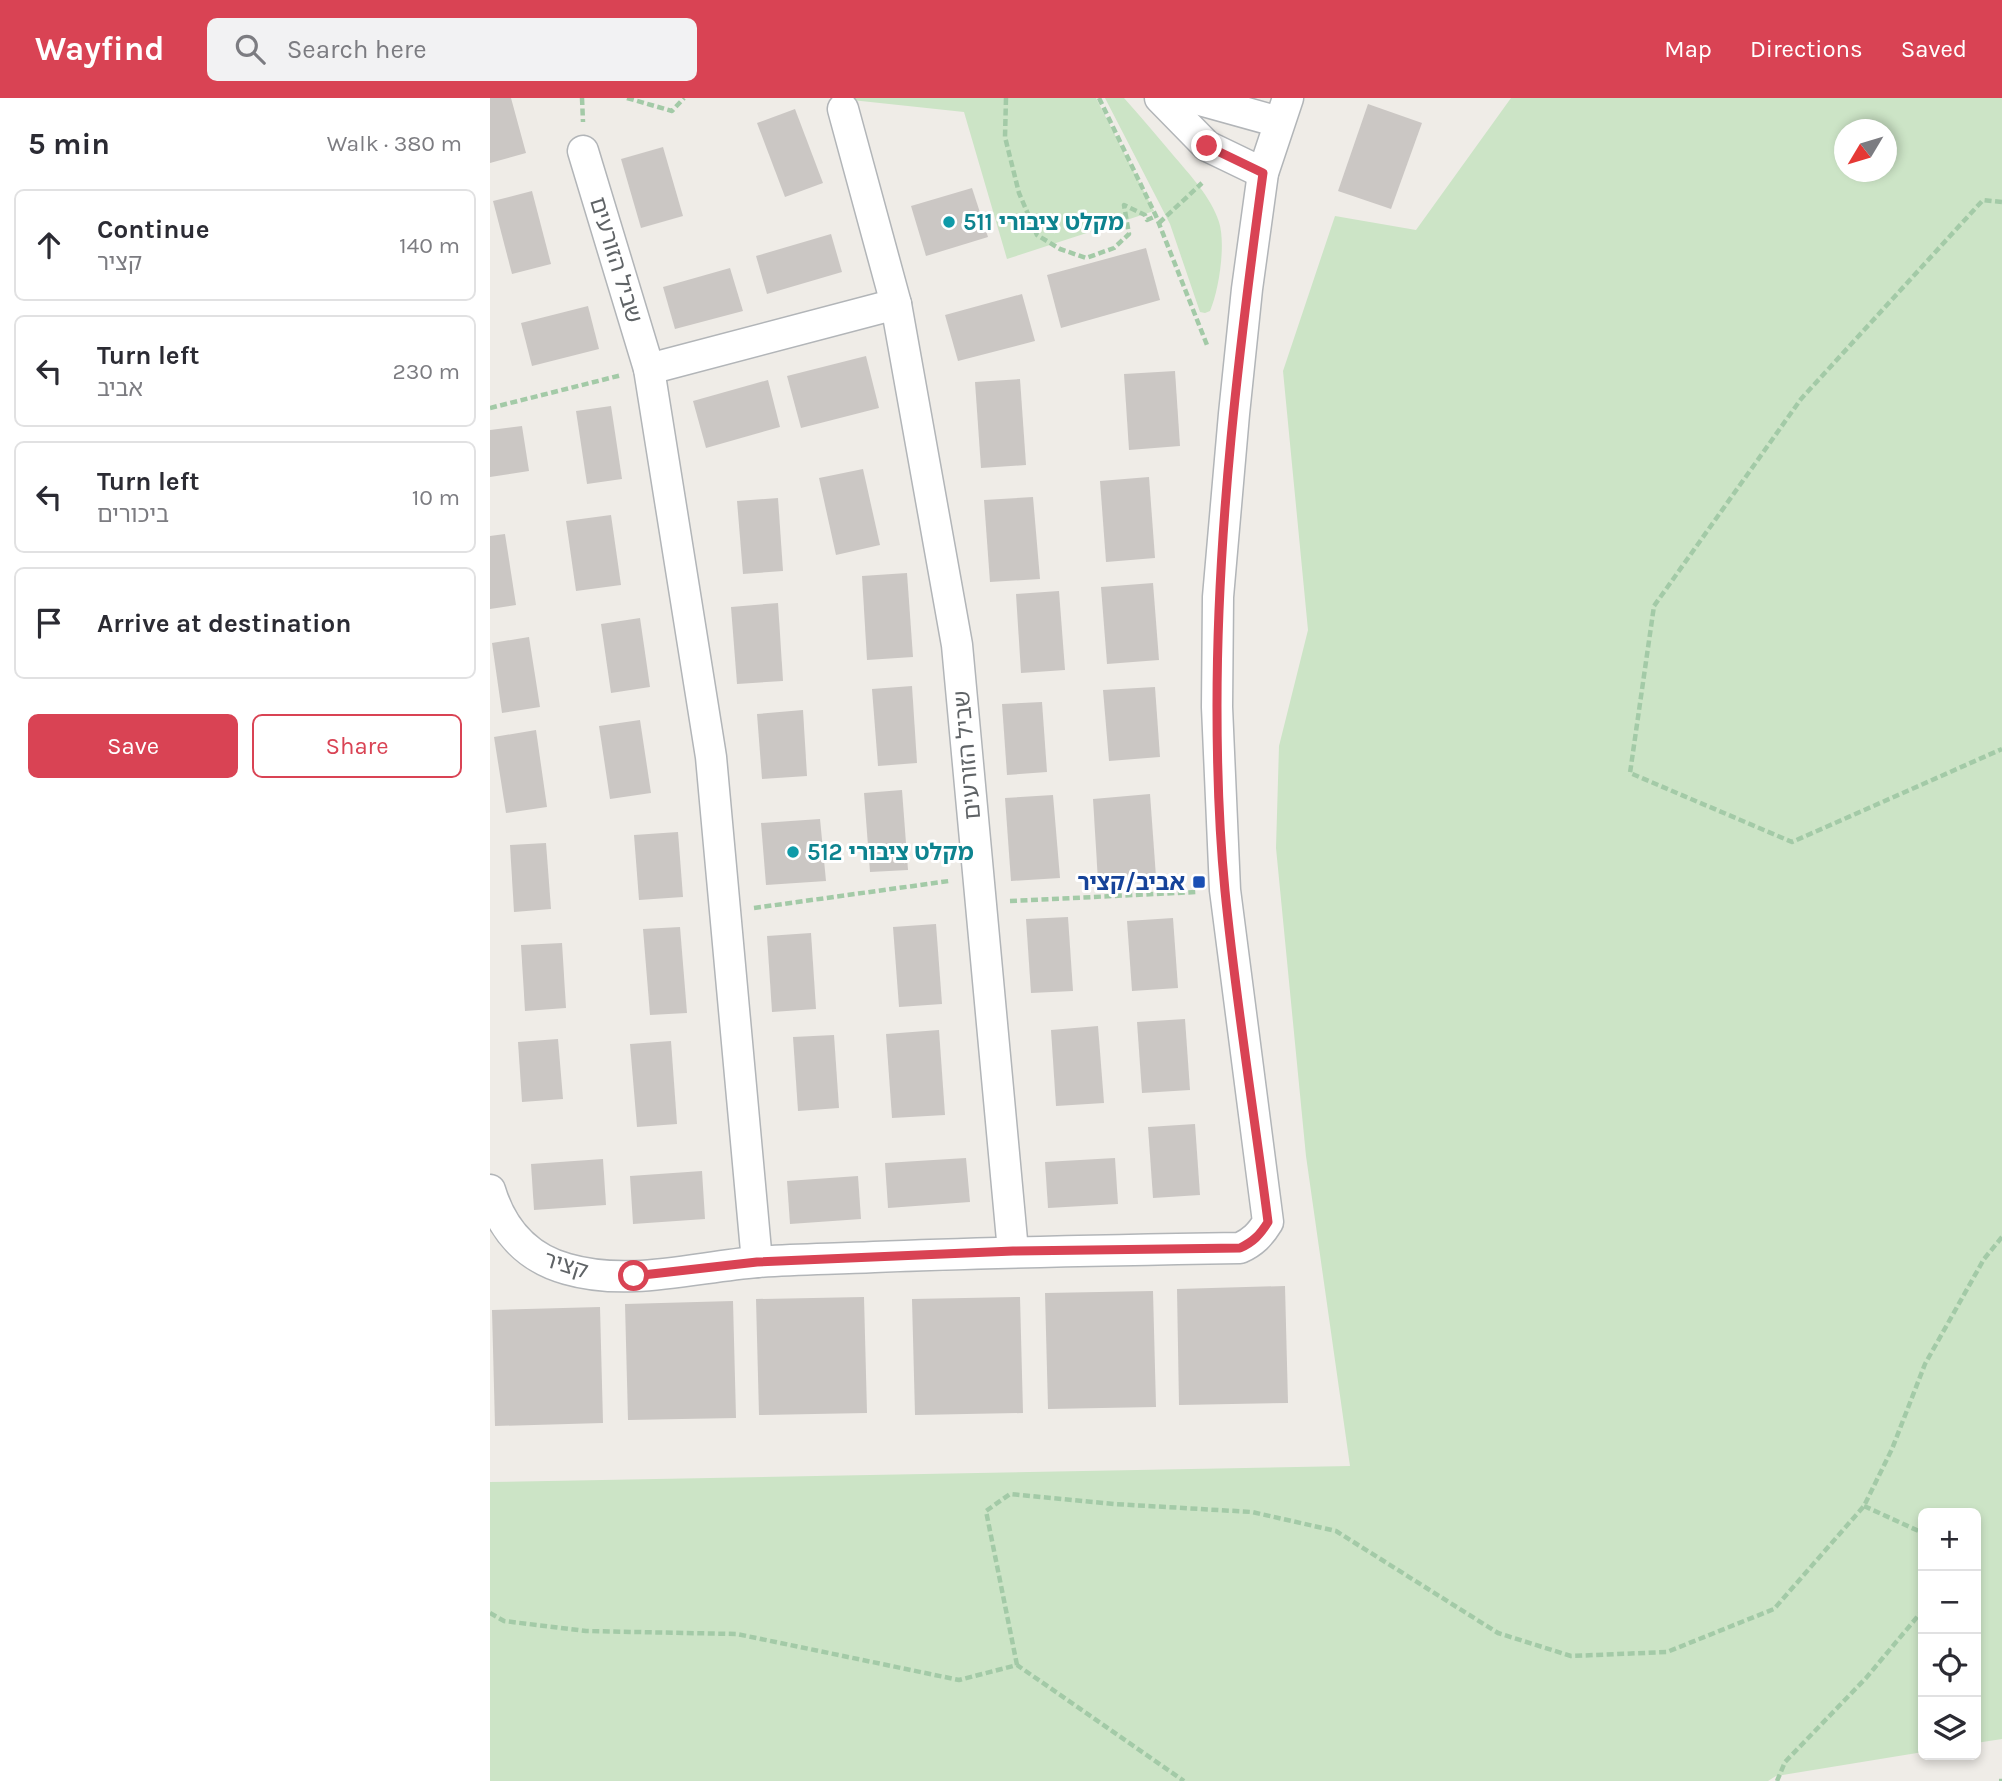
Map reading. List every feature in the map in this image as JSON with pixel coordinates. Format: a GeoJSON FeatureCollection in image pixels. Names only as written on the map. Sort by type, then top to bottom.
{"type":"FeatureCollection","features":[{"type":"Feature","properties":{"kind":"street"},"geometry":{"type":"LineString","coordinates":[[1160,98],[1207,146],[1263,173],[1283,110],[1193,98]]}},
{"type":"Feature","properties":{"kind":"street","name":"שביל הזורעים"},"geometry":{"type":"LineString","coordinates":[[843,109],[896,304],[957,645],[1013,1251]]}},
{"type":"Feature","properties":{"kind":"street","name":"שביל הזורעים"},"geometry":{"type":"LineString","coordinates":[[583,151],[649,369],[710,757],[757,1262]]}},
{"type":"Feature","properties":{"kind":"street","name":"קציר"},"geometry":{"type":"LineString","coordinates":[[490,1191],[505,1227],[518,1243],[551,1264],[591,1274],[634,1276],[757,1262],[1013,1251],[1240,1248],[1261,1234],[1268,1222],[1225,890],[1217,707],[1218,597],[1231,440],[1263,173]]}},
{"type":"Feature","properties":{"kind":"street"},"geometry":{"type":"LineString","coordinates":[[649,369],[896,304]]}},
{"type":"Feature","properties":{"kind":"path"},"geometry":{"type":"LineString","coordinates":[[627,98],[672,111],[684,98]]}},
{"type":"Feature","properties":{"kind":"path"},"geometry":{"type":"LineString","coordinates":[[1006,98],[1005,137],[1019,193],[1037,235],[1060,249],[1086,258],[1114,248],[1129,234],[1124,205],[1145,215],[1147,220],[1156,216]]}},
{"type":"Feature","properties":{"kind":"path"},"geometry":{"type":"LineString","coordinates":[[1099,98],[1156,216],[1207,345]]}},
{"type":"Feature","properties":{"kind":"path"},"geometry":{"type":"LineString","coordinates":[[1159,223],[1202,183]]}},
{"type":"Feature","properties":{"kind":"path"},"geometry":{"type":"LineString","coordinates":[[2002,202],[1983,200],[1801,399],[1654,606],[1630,773],[1792,842],[2002,749]]}},
{"type":"Feature","properties":{"kind":"path"},"geometry":{"type":"LineString","coordinates":[[490,408],[649,369]]}},
{"type":"Feature","properties":{"kind":"path"},"geometry":{"type":"LineString","coordinates":[[725,912],[980,890],[1203,891]]}},
{"type":"Feature","properties":{"kind":"path"},"geometry":{"type":"LineString","coordinates":[[1184,1781],[1017,1665],[986,1511],[1010,1494],[1114,1504],[1252,1512],[1336,1531],[1498,1633],[1571,1656],[1667,1652],[1774,1609],[1864,1506],[1892,1449],[1925,1364],[1984,1259],[2002,1237]]}},
{"type":"Feature","properties":{"kind":"path"},"geometry":{"type":"LineString","coordinates":[[1864,1506],[1918,1531]]}},
{"type":"Feature","properties":{"kind":"path"},"geometry":{"type":"LineString","coordinates":[[490,1613],[504,1621],[586,1631],[737,1634],[959,1680],[1017,1665]]}},
{"type":"Feature","properties":{"kind":"path"},"geometry":{"type":"LineString","coordinates":[[1777,1781],[1785,1762],[1866,1678],[1918,1616]]}},
{"type":"Feature","properties":{"kind":"green space"},"geometry":{"type":"Polygon","coordinates":[[[833,98],[1096,98],[1154,211],[1007,259],[964,112],[833,98]]]}},
{"type":"Feature","properties":{"kind":"green space"},"geometry":{"type":"Polygon","coordinates":[[[1105,98],[1124,98],[1193,178],[1215,213],[1221,231],[1222,254],[1219,279],[1210,311],[1200,312],[1170,224],[1105,98]]]}},
{"type":"Feature","properties":{"kind":"green space"},"geometry":{"type":"Polygon","coordinates":[[[1511,98],[2002,98],[2002,1739],[1981,1742],[1981,1508],[1918,1508],[1918,1753],[1776,1776],[1768,1781],[490,1781],[490,1482],[1350,1466],[1306,1156],[1276,848],[1279,746],[1308,630],[1283,371],[1335,216],[1416,230],[1511,98]]]}},
{"type":"Feature","properties":{"kind":"building"},"geometry":{"type":"Polygon","coordinates":[[[490,98],[511,98],[526,153],[490,163],[490,98]]]}},
{"type":"Feature","properties":{"kind":"building"},"geometry":{"type":"Polygon","coordinates":[[[1368,104],[1422,123],[1391,209],[1338,191],[1368,104]]]}},
{"type":"Feature","properties":{"kind":"building"},"geometry":{"type":"Polygon","coordinates":[[[795,109],[823,183],[785,197],[757,123],[795,109]]]}},
{"type":"Feature","properties":{"kind":"building"},"geometry":{"type":"Polygon","coordinates":[[[663,147],[683,216],[641,228],[621,159],[663,147]]]}},
{"type":"Feature","properties":{"kind":"building","name":"מקלט ציבורי 511"},"geometry":{"type":"Polygon","coordinates":[[[972,188],[988,237],[926,256],[911,206],[972,188]]]}},
{"type":"Feature","properties":{"kind":"building"},"geometry":{"type":"Polygon","coordinates":[[[532,191],[551,264],[512,274],[493,201],[532,191]]]}},
{"type":"Feature","properties":{"kind":"building"},"geometry":{"type":"Polygon","coordinates":[[[831,234],[842,272],[767,294],[756,256],[831,234]]]}},
{"type":"Feature","properties":{"kind":"building"},"geometry":{"type":"Polygon","coordinates":[[[1146,248],[1160,300],[1061,328],[1047,275],[1146,248]]]}},
{"type":"Feature","properties":{"kind":"building"},"geometry":{"type":"Polygon","coordinates":[[[730,268],[743,311],[675,329],[663,287],[730,268]]]}},
{"type":"Feature","properties":{"kind":"building"},"geometry":{"type":"Polygon","coordinates":[[[1022,294],[1035,341],[958,361],[945,315],[1022,294]]]}},
{"type":"Feature","properties":{"kind":"building"},"geometry":{"type":"Polygon","coordinates":[[[588,306],[599,349],[532,366],[521,323],[588,306]]]}},
{"type":"Feature","properties":{"kind":"building"},"geometry":{"type":"Polygon","coordinates":[[[866,356],[879,408],[801,428],[787,376],[866,356]]]}},
{"type":"Feature","properties":{"kind":"building"},"geometry":{"type":"Polygon","coordinates":[[[1175,371],[1180,446],[1129,450],[1124,374],[1175,371]]]}},
{"type":"Feature","properties":{"kind":"building"},"geometry":{"type":"Polygon","coordinates":[[[1020,379],[1026,465],[981,468],[975,382],[1020,379]]]}},
{"type":"Feature","properties":{"kind":"building"},"geometry":{"type":"Polygon","coordinates":[[[768,380],[780,427],[706,448],[693,401],[768,380]]]}},
{"type":"Feature","properties":{"kind":"building"},"geometry":{"type":"Polygon","coordinates":[[[611,406],[622,479],[587,484],[576,411],[611,406]]]}},
{"type":"Feature","properties":{"kind":"building"},"geometry":{"type":"Polygon","coordinates":[[[522,426],[529,471],[490,477],[490,430],[522,426]]]}},
{"type":"Feature","properties":{"kind":"building"},"geometry":{"type":"Polygon","coordinates":[[[863,469],[880,545],[836,555],[819,478],[863,469]]]}},
{"type":"Feature","properties":{"kind":"building"},"geometry":{"type":"Polygon","coordinates":[[[1149,477],[1155,558],[1106,562],[1100,481],[1149,477]]]}},
{"type":"Feature","properties":{"kind":"building"},"geometry":{"type":"Polygon","coordinates":[[[1033,497],[1040,579],[990,582],[984,500],[1033,497]]]}},
{"type":"Feature","properties":{"kind":"building"},"geometry":{"type":"Polygon","coordinates":[[[778,498],[783,571],[743,574],[737,501],[778,498]]]}},
{"type":"Feature","properties":{"kind":"building"},"geometry":{"type":"Polygon","coordinates":[[[611,515],[621,585],[576,591],[566,521],[611,515]]]}},
{"type":"Feature","properties":{"kind":"building"},"geometry":{"type":"Polygon","coordinates":[[[505,534],[516,605],[490,609],[490,536],[505,534]]]}},
{"type":"Feature","properties":{"kind":"building"},"geometry":{"type":"Polygon","coordinates":[[[907,573],[913,657],[867,660],[862,576],[907,573]]]}},
{"type":"Feature","properties":{"kind":"building"},"geometry":{"type":"Polygon","coordinates":[[[1153,583],[1159,660],[1107,664],[1101,587],[1153,583]]]}},
{"type":"Feature","properties":{"kind":"building"},"geometry":{"type":"Polygon","coordinates":[[[1059,591],[1065,670],[1021,673],[1016,594],[1059,591]]]}},
{"type":"Feature","properties":{"kind":"building"},"geometry":{"type":"Polygon","coordinates":[[[778,603],[783,681],[737,684],[731,607],[778,603]]]}},
{"type":"Feature","properties":{"kind":"building"},"geometry":{"type":"Polygon","coordinates":[[[640,618],[650,687],[611,693],[601,624],[640,618]]]}},
{"type":"Feature","properties":{"kind":"building"},"geometry":{"type":"Polygon","coordinates":[[[529,637],[540,707],[502,713],[492,643],[529,637]]]}},
{"type":"Feature","properties":{"kind":"building"},"geometry":{"type":"Polygon","coordinates":[[[912,686],[917,763],[878,766],[872,689],[912,686]]]}},
{"type":"Feature","properties":{"kind":"building"},"geometry":{"type":"Polygon","coordinates":[[[1155,687],[1160,757],[1109,761],[1103,690],[1155,687]]]}},
{"type":"Feature","properties":{"kind":"building"},"geometry":{"type":"Polygon","coordinates":[[[1042,702],[1047,772],[1007,775],[1002,704],[1042,702]]]}},
{"type":"Feature","properties":{"kind":"building"},"geometry":{"type":"Polygon","coordinates":[[[803,710],[807,776],[762,779],[757,714],[803,710]]]}},
{"type":"Feature","properties":{"kind":"building"},"geometry":{"type":"Polygon","coordinates":[[[640,720],[651,793],[610,799],[599,726],[640,720]]]}},
{"type":"Feature","properties":{"kind":"building"},"geometry":{"type":"Polygon","coordinates":[[[536,730],[547,807],[506,813],[494,737],[536,730]]]}},
{"type":"Feature","properties":{"kind":"building"},"geometry":{"type":"Polygon","coordinates":[[[902,790],[908,870],[870,872],[864,793],[902,790]]]}},
{"type":"Feature","properties":{"kind":"building"},"geometry":{"type":"Polygon","coordinates":[[[1150,794],[1156,877],[1098,881],[1093,799],[1150,794]]]}},
{"type":"Feature","properties":{"kind":"building"},"geometry":{"type":"Polygon","coordinates":[[[1053,795],[1060,878],[1011,881],[1005,798],[1053,795]]]}},
{"type":"Feature","properties":{"kind":"building","name":"מקלט ציבורי 512"},"geometry":{"type":"Polygon","coordinates":[[[820,819],[826,881],[766,885],[761,823],[820,819]]]}},
{"type":"Feature","properties":{"kind":"building"},"geometry":{"type":"Polygon","coordinates":[[[678,832],[683,897],[639,900],[634,835],[678,832]]]}},
{"type":"Feature","properties":{"kind":"building"},"geometry":{"type":"Polygon","coordinates":[[[546,843],[551,909],[514,912],[510,845],[546,843]]]}},
{"type":"Feature","properties":{"kind":"building"},"geometry":{"type":"Polygon","coordinates":[[[1068,917],[1073,991],[1031,993],[1026,919],[1068,917]]]}},
{"type":"Feature","properties":{"kind":"building"},"geometry":{"type":"Polygon","coordinates":[[[1173,918],[1178,988],[1132,991],[1127,921],[1173,918]]]}},
{"type":"Feature","properties":{"kind":"building"},"geometry":{"type":"Polygon","coordinates":[[[936,924],[942,1004],[899,1007],[893,927],[936,924]]]}},
{"type":"Feature","properties":{"kind":"building"},"geometry":{"type":"Polygon","coordinates":[[[680,927],[687,1013],[650,1015],[643,929],[680,927]]]}},
{"type":"Feature","properties":{"kind":"building"},"geometry":{"type":"Polygon","coordinates":[[[811,933],[816,1009],[772,1012],[767,936],[811,933]]]}},
{"type":"Feature","properties":{"kind":"building"},"geometry":{"type":"Polygon","coordinates":[[[562,943],[566,1008],[525,1011],[521,945],[562,943]]]}},
{"type":"Feature","properties":{"kind":"building"},"geometry":{"type":"Polygon","coordinates":[[[1185,1019],[1190,1090],[1142,1093],[1137,1022],[1185,1019]]]}},
{"type":"Feature","properties":{"kind":"building"},"geometry":{"type":"Polygon","coordinates":[[[1098,1026],[1104,1103],[1056,1106],[1051,1030],[1098,1026]]]}},
{"type":"Feature","properties":{"kind":"building"},"geometry":{"type":"Polygon","coordinates":[[[939,1030],[945,1115],[892,1118],[886,1034],[939,1030]]]}},
{"type":"Feature","properties":{"kind":"building"},"geometry":{"type":"Polygon","coordinates":[[[834,1035],[839,1108],[798,1111],[793,1037],[834,1035]]]}},
{"type":"Feature","properties":{"kind":"building"},"geometry":{"type":"Polygon","coordinates":[[[558,1039],[563,1099],[522,1102],[518,1042],[558,1039]]]}},
{"type":"Feature","properties":{"kind":"building"},"geometry":{"type":"Polygon","coordinates":[[[671,1041],[677,1124],[637,1127],[630,1044],[671,1041]]]}},
{"type":"Feature","properties":{"kind":"building"},"geometry":{"type":"Polygon","coordinates":[[[1195,1124],[1200,1195],[1153,1198],[1148,1127],[1195,1124]]]}},
{"type":"Feature","properties":{"kind":"building"},"geometry":{"type":"Polygon","coordinates":[[[966,1158],[970,1202],[888,1208],[885,1163],[966,1158]]]}},
{"type":"Feature","properties":{"kind":"building"},"geometry":{"type":"Polygon","coordinates":[[[1115,1158],[1118,1204],[1048,1208],[1045,1162],[1115,1158]]]}},
{"type":"Feature","properties":{"kind":"building"},"geometry":{"type":"Polygon","coordinates":[[[603,1159],[606,1205],[534,1210],[531,1164],[603,1159]]]}},
{"type":"Feature","properties":{"kind":"building"},"geometry":{"type":"Polygon","coordinates":[[[702,1171],[705,1219],[633,1224],[630,1176],[702,1171]]]}},
{"type":"Feature","properties":{"kind":"building"},"geometry":{"type":"Polygon","coordinates":[[[858,1176],[861,1219],[790,1224],[787,1181],[858,1176]]]}},
{"type":"Feature","properties":{"kind":"building"},"geometry":{"type":"Polygon","coordinates":[[[1285,1286],[1288,1403],[1179,1405],[1177,1289],[1285,1286]]]}},
{"type":"Feature","properties":{"kind":"building"},"geometry":{"type":"Polygon","coordinates":[[[1153,1291],[1156,1407],[1048,1409],[1045,1293],[1153,1291]]]}},
{"type":"Feature","properties":{"kind":"building"},"geometry":{"type":"Polygon","coordinates":[[[864,1297],[867,1413],[759,1415],[756,1299],[864,1297]]]}},
{"type":"Feature","properties":{"kind":"building"},"geometry":{"type":"Polygon","coordinates":[[[1020,1297],[1023,1413],[915,1415],[912,1299],[1020,1297]]]}},
{"type":"Feature","properties":{"kind":"building"},"geometry":{"type":"Polygon","coordinates":[[[733,1301],[736,1418],[628,1420],[625,1304],[733,1301]]]}},
{"type":"Feature","properties":{"kind":"building"},"geometry":{"type":"Polygon","coordinates":[[[600,1307],[603,1423],[495,1426],[492,1310],[600,1307]]]}},
{"type":"Feature","properties":{"kind":"place","name":"מקלט ציבורי 511"},"geometry":{"type":"Point","coordinates":[949,222]}},
{"type":"Feature","properties":{"kind":"place","name":"מקלט ציבורי 512"},"geometry":{"type":"Point","coordinates":[793,852]}},
{"type":"Feature","properties":{"kind":"place","name":"אביב/קציר"},"geometry":{"type":"Point","coordinates":[1199,882]}},
{"type":"Feature","properties":{"kind":"route"},"geometry":{"type":"LineString","coordinates":[[634,1276],[757,1262],[1013,1251],[1240,1248],[1261,1234],[1268,1222],[1225,890],[1217,707],[1218,597],[1247,289],[1263,173],[1207,146]]}}]}
